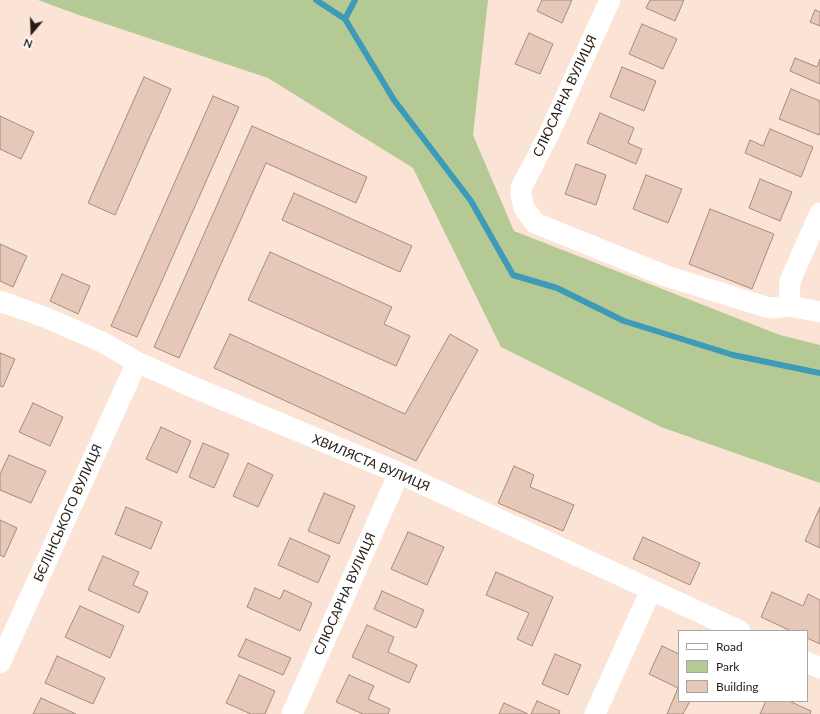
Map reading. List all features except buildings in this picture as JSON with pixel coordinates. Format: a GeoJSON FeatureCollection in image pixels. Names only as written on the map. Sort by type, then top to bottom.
{"type":"FeatureCollection","features":[{"type":"Feature","properties":{"kind":"street","name":"СЛЮСАРНА ВУЛИЦЯ"},"geometry":{"type":"LineString","coordinates":[[610,0],[549,134],[521,188],[524,208],[535,223],[666,276],[766,307],[772,308],[789,306]]}},
{"type":"Feature","properties":{"kind":"street"},"geometry":{"type":"LineString","coordinates":[[820,213],[790,281],[789,306],[820,312]]}},
{"type":"Feature","properties":{"kind":"street","name":"ХВИЛЯСТА ВУЛИЦЯ"},"geometry":{"type":"LineString","coordinates":[[0,301],[47,318],[102,342],[137,362],[188,385],[399,473],[738,630]]}},
{"type":"Feature","properties":{"kind":"street","name":"БЄЛІНСЬКОГО ВУЛИЦЯ"},"geometry":{"type":"LineString","coordinates":[[0,663],[137,362]]}},
{"type":"Feature","properties":{"kind":"street","name":"СЛЮСАРНА ВУЛИЦЯ"},"geometry":{"type":"LineString","coordinates":[[292,714],[399,473]]}},
{"type":"Feature","properties":{"kind":"street"},"geometry":{"type":"LineString","coordinates":[[595,714],[651,590]]}},
{"type":"Feature","properties":{"kind":"street"},"geometry":{"type":"LineString","coordinates":[[808,662],[820,668]]}},
{"type":"Feature","properties":{"kind":"green space"},"geometry":{"type":"Polygon","coordinates":[[[38,0],[488,0],[473,135],[514,231],[780,335],[820,345],[820,483],[661,427],[501,347],[413,168],[268,78],[38,0]]]}},
{"type":"Feature","properties":{"kind":"waterway"},"geometry":{"type":"LineString","coordinates":[[316,0],[345,19],[394,100],[471,201],[513,275],[557,288],[624,321],[733,355],[820,373]]}},
{"type":"Feature","properties":{"kind":"waterway"},"geometry":{"type":"LineString","coordinates":[[345,19],[355,0]]}}]}
